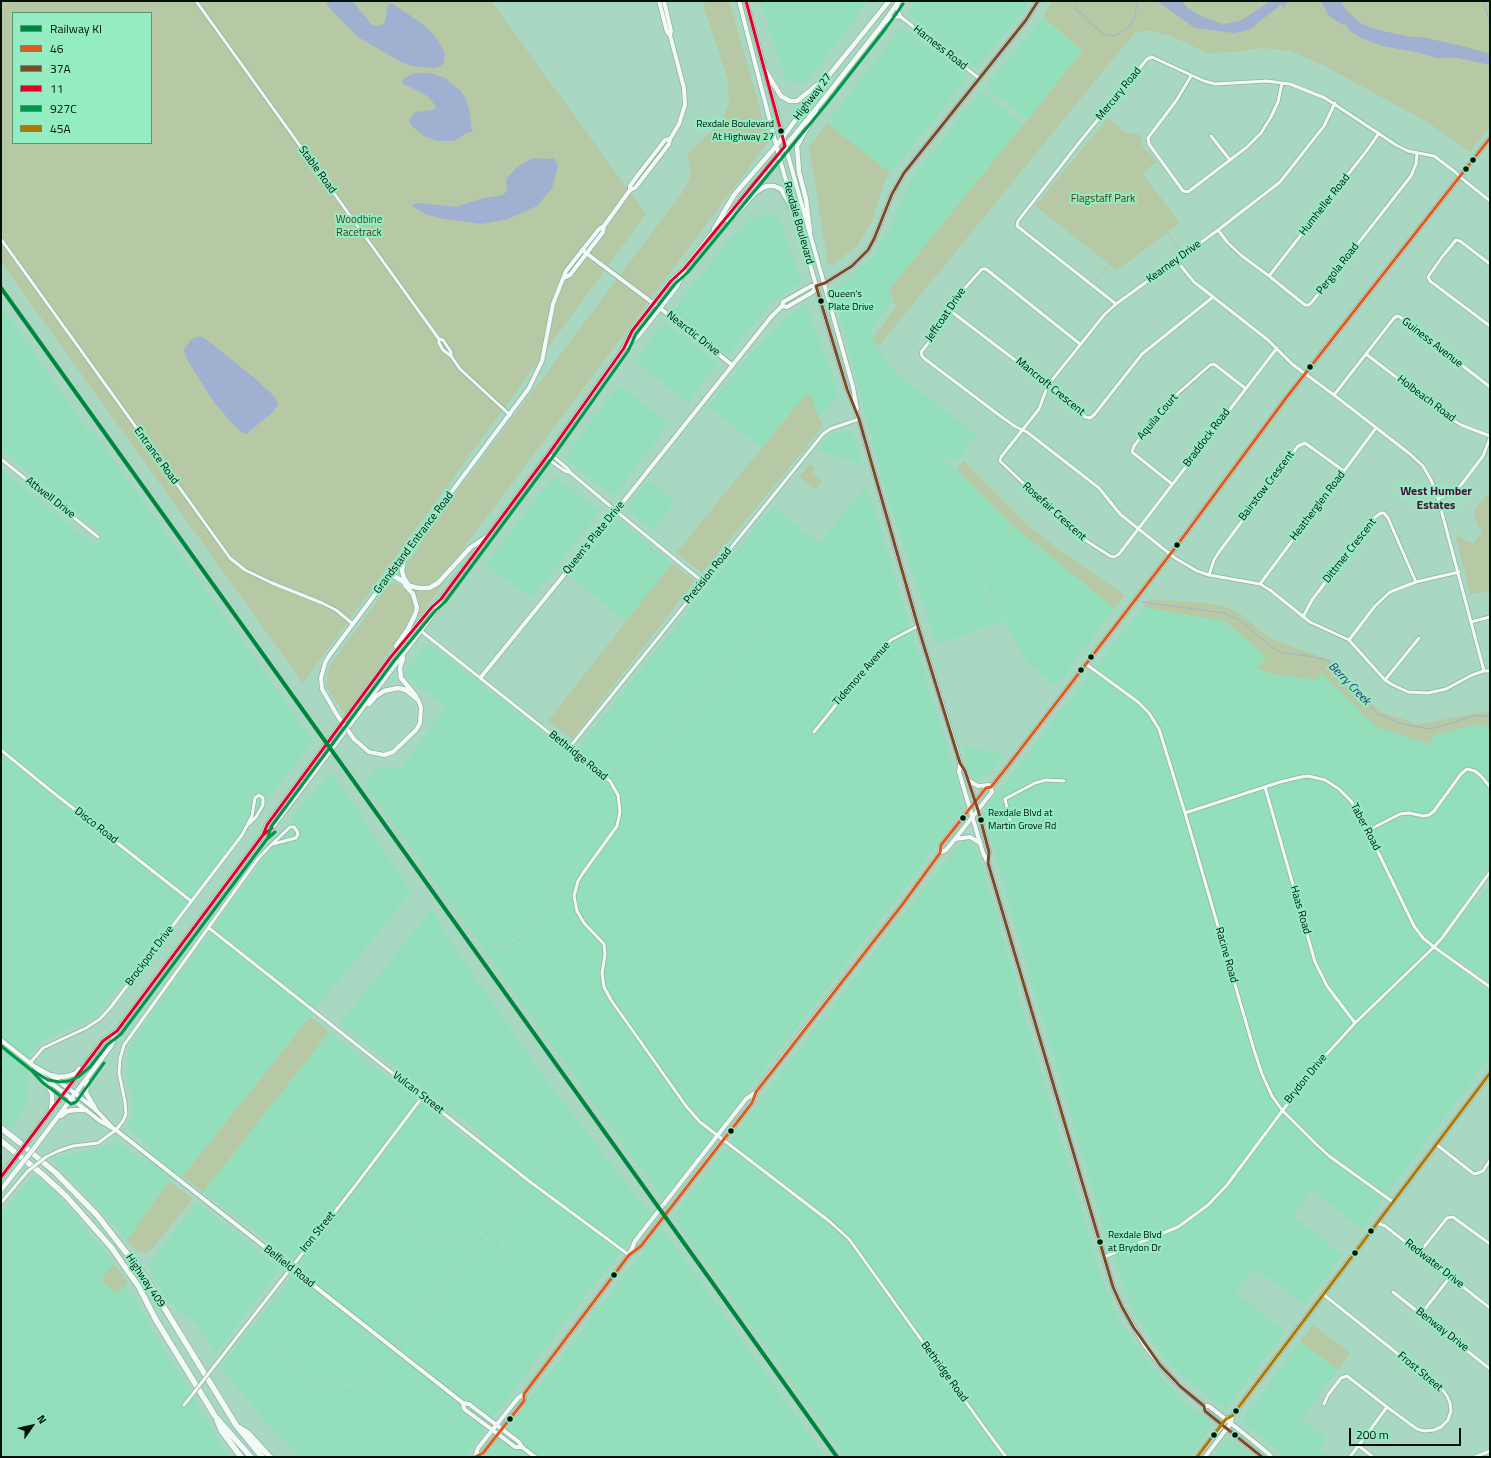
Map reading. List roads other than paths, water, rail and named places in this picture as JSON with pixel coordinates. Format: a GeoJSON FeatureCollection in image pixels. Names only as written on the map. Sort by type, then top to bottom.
{"type":"FeatureCollection","features":[{"type":"Feature","properties":{"kind":"highway","name":"Highway 409"},"geometry":{"type":"LineString","coordinates":[[1,1128],[56,1173],[97,1215],[146,1278],[236,1425],[262,1457]]}},
{"type":"Feature","properties":{"kind":"highway","name":"Highway 409"},"geometry":{"type":"LineString","coordinates":[[1,1141],[42,1174],[66,1196],[111,1247],[139,1288],[156,1320],[215,1416],[251,1457]]}},
{"type":"Feature","properties":{"kind":"highway"},"geometry":{"type":"LineString","coordinates":[[215,1416],[222,1430],[241,1457]]}},
{"type":"Feature","properties":{"kind":"highway"},"geometry":{"type":"LineString","coordinates":[[236,1425],[248,1434],[270,1457]]}},
{"type":"Feature","properties":{"kind":"main road"},"geometry":{"type":"LineString","coordinates":[[659,1],[667,32],[670,35]]}},
{"type":"Feature","properties":{"kind":"main road"},"geometry":{"type":"LineString","coordinates":[[664,1],[672,31],[670,35]]}},
{"type":"Feature","properties":{"kind":"main road","name":"Rexdale Boulevard"},"geometry":{"type":"LineString","coordinates":[[739,1],[776,145],[816,286],[847,389],[859,419]]}},
{"type":"Feature","properties":{"kind":"main road","name":"Rexdale Boulevard"},"geometry":{"type":"LineString","coordinates":[[746,1],[853,387],[859,419],[918,626],[960,763],[965,771],[978,810],[989,852],[988,863]]}},
{"type":"Feature","properties":{"kind":"main road","name":"Highway 27"},"geometry":{"type":"LineString","coordinates":[[711,235],[734,195],[783,137],[826,79],[889,1]]}},
{"type":"Feature","properties":{"kind":"main road","name":"Highway 27"},"geometry":{"type":"LineString","coordinates":[[1,1190],[76,1094],[111,1046],[117,1031],[263,835],[267,825],[390,658],[432,607],[441,599],[548,455],[624,348],[632,331],[671,281],[684,270],[711,235],[721,225],[824,99],[899,1]]}},
{"type":"Feature","properties":{"kind":"main road","name":"Queen's Plate Drive"},"geometry":{"type":"LineString","coordinates":[[481,677],[732,365],[771,317],[782,306],[783,302],[791,296],[811,286],[825,284],[852,266],[868,250],[892,194],[904,173],[1028,18],[1038,1]]}},
{"type":"Feature","properties":{"kind":"main road","name":"Grandstand Entrance Road"},"geometry":{"type":"LineString","coordinates":[[418,700],[421,707],[420,723],[416,730],[393,752],[384,755],[369,752],[354,739],[337,715],[322,689],[322,678],[325,664],[329,656],[529,388],[537,373],[545,349],[553,304],[566,271],[584,252],[599,229],[604,226],[654,153],[665,140],[670,139],[679,124],[685,101],[684,88],[670,35]]}},
{"type":"Feature","properties":{"kind":"main road"},"geometry":{"type":"LineString","coordinates":[[765,70],[781,96],[790,101],[797,101],[826,79]]}},
{"type":"Feature","properties":{"kind":"main road"},"geometry":{"type":"LineString","coordinates":[[810,232],[806,199],[799,172],[797,146],[824,99]]}},
{"type":"Feature","properties":{"kind":"main road"},"geometry":{"type":"LineString","coordinates":[[940,853],[941,845],[986,788],[992,785],[1086,664],[1306,374],[1490,138]]}},
{"type":"Feature","properties":{"kind":"main road"},"geometry":{"type":"LineString","coordinates":[[721,225],[735,214],[755,193],[766,186],[774,186],[781,190],[796,216]]}},
{"type":"Feature","properties":{"kind":"main road","name":"Nearctic Drive"},"geometry":{"type":"LineString","coordinates":[[584,252],[660,308],[732,365]]}},
{"type":"Feature","properties":{"kind":"main road","name":"Highway 27"},"geometry":{"type":"LineString","coordinates":[[624,348],[638,336],[677,286],[684,270]]}},
{"type":"Feature","properties":{"kind":"main road","name":"Queen's Plate Drive"},"geometry":{"type":"LineString","coordinates":[[782,306],[787,308],[813,292],[816,286]]}},
{"type":"Feature","properties":{"kind":"main road"},"geometry":{"type":"LineString","coordinates":[[391,574],[410,586],[425,588],[438,583],[470,548],[489,535]]}},
{"type":"Feature","properties":{"kind":"main road"},"geometry":{"type":"LineString","coordinates":[[404,557],[402,575],[410,586]]}},
{"type":"Feature","properties":{"kind":"main road"},"geometry":{"type":"LineString","coordinates":[[390,658],[408,629],[417,608],[413,594],[403,582]]}},
{"type":"Feature","properties":{"kind":"main road","name":"Highway 27"},"geometry":{"type":"LineString","coordinates":[[263,835],[271,829],[415,639],[437,609],[441,599]]}},
{"type":"Feature","properties":{"kind":"main road"},"geometry":{"type":"LineString","coordinates":[[415,639],[401,662],[400,668],[401,678],[414,692],[418,700]]}},
{"type":"Feature","properties":{"kind":"main road"},"geometry":{"type":"LineString","coordinates":[[354,719],[375,697],[384,691],[398,688],[406,690],[418,700]]}},
{"type":"Feature","properties":{"kind":"main road","name":"Rexdale Boulevard"},"geometry":{"type":"LineString","coordinates":[[960,763],[959,772],[980,844],[988,863],[1104,1257],[1122,1306],[1145,1346],[1176,1382],[1204,1406],[1205,1411],[1262,1457]]}},
{"type":"Feature","properties":{"kind":"main road"},"geometry":{"type":"LineString","coordinates":[[968,780],[978,786],[992,785]]}},
{"type":"Feature","properties":{"kind":"main road"},"geometry":{"type":"LineString","coordinates":[[629,1255],[641,1246],[752,1103],[756,1092],[902,905],[940,853],[946,850],[992,792],[992,785]]}},
{"type":"Feature","properties":{"kind":"main road"},"geometry":{"type":"LineString","coordinates":[[955,839],[970,837],[980,844]]}},
{"type":"Feature","properties":{"kind":"main road","name":"Highway 27"},"geometry":{"type":"LineString","coordinates":[[1,1177],[103,1041],[117,1031]]}},
{"type":"Feature","properties":{"kind":"main road","name":"Belfield Road"},"geometry":{"type":"LineString","coordinates":[[1,1040],[34,1066],[50,1075],[76,1094],[96,1110],[116,1130],[290,1268],[463,1403],[469,1404],[519,1442],[522,1447],[535,1457]]}},
{"type":"Feature","properties":{"kind":"main road"},"geometry":{"type":"LineString","coordinates":[[50,1075],[59,1077],[68,1076],[76,1073],[87,1063]]}},
{"type":"Feature","properties":{"kind":"main road","name":"Belfield Road"},"geometry":{"type":"LineString","coordinates":[[34,1066],[44,1078],[100,1121],[116,1130]]}},
{"type":"Feature","properties":{"kind":"main road"},"geometry":{"type":"LineString","coordinates":[[1197,1457],[1226,1419],[1232,1416],[1490,1073]]}},
{"type":"Feature","properties":{"kind":"main road"},"geometry":{"type":"LineString","coordinates":[[89,1075],[86,1085],[86,1093],[96,1110]]}},
{"type":"Feature","properties":{"kind":"main road"},"geometry":{"type":"LineString","coordinates":[[44,1078],[52,1094],[50,1112]]}},
{"type":"Feature","properties":{"kind":"main road"},"geometry":{"type":"LineString","coordinates":[[475,1456],[478,1448],[518,1398],[524,1394],[629,1255],[635,1241],[746,1098],[756,1092]]}},
{"type":"Feature","properties":{"kind":"main road"},"geometry":{"type":"LineString","coordinates":[[56,1120],[68,1111],[86,1110]]}},
{"type":"Feature","properties":{"kind":"main road"},"geometry":{"type":"LineString","coordinates":[[475,1456],[483,1453],[502,1429],[524,1401],[524,1394]]}},
{"type":"Feature","properties":{"kind":"main road","name":"Belfield Road"},"geometry":{"type":"LineString","coordinates":[[463,1403],[464,1409],[492,1430],[515,1447],[522,1447]]}},
{"type":"Feature","properties":{"kind":"main road","name":"Rexdale Boulevard"},"geometry":{"type":"LineString","coordinates":[[1204,1406],[1209,1406],[1271,1457]]}},
{"type":"Feature","properties":{"kind":"main road"},"geometry":{"type":"LineString","coordinates":[[1205,1457],[1231,1423],[1232,1416]]}},
{"type":"Feature","properties":{"kind":"street","name":"Stable Road"},"geometry":{"type":"LineString","coordinates":[[196,1],[439,339],[443,340],[451,352],[451,356],[464,373],[510,415]]}},
{"type":"Feature","properties":{"kind":"street"},"geometry":{"type":"LineString","coordinates":[[882,25],[893,17],[901,17],[897,9],[899,1]]}},
{"type":"Feature","properties":{"kind":"street","name":"Harness Road"},"geometry":{"type":"LineString","coordinates":[[901,17],[980,79]]}},
{"type":"Feature","properties":{"kind":"street","name":"Mercury Road"},"geometry":{"type":"LineString","coordinates":[[1116,304],[1017,226],[1018,221],[1147,59],[1155,58],[1191,76],[1215,84],[1268,81],[1290,84],[1313,93],[1335,103],[1396,145],[1417,154],[1434,156],[1490,201]]}},
{"type":"Feature","properties":{"kind":"street"},"geometry":{"type":"LineString","coordinates":[[1191,76],[1176,100],[1148,138],[1149,144],[1183,191],[1188,192],[1247,147],[1261,133],[1278,102],[1282,83]]}},
{"type":"Feature","properties":{"kind":"street","name":"Kearney Drive"},"geometry":{"type":"LineString","coordinates":[[1022,430],[1039,409],[1048,384],[1104,315],[1116,304],[1218,230],[1280,182],[1324,126],[1335,103]]}},
{"type":"Feature","properties":{"kind":"street","name":"Humheller Road"},"geometry":{"type":"LineString","coordinates":[[1269,276],[1379,133]]}},
{"type":"Feature","properties":{"kind":"street"},"geometry":{"type":"LineString","coordinates":[[1211,136],[1230,160]]}},
{"type":"Feature","properties":{"kind":"street","name":"Pergola Road"},"geometry":{"type":"LineString","coordinates":[[1218,230],[1228,243],[1242,256],[1305,305],[1312,302],[1411,176],[1416,164],[1417,154]]}},
{"type":"Feature","properties":{"kind":"street","name":"Entrance Road"},"geometry":{"type":"LineString","coordinates":[[1,239],[230,558],[245,570],[336,610],[353,624]]}},
{"type":"Feature","properties":{"kind":"street"},"geometry":{"type":"LineString","coordinates":[[1490,264],[1460,241],[1456,240],[1428,277],[1430,281],[1490,326]]}},
{"type":"Feature","properties":{"kind":"street"},"geometry":{"type":"LineString","coordinates":[[1176,260],[1194,282],[1277,348],[1292,364],[1410,454],[1423,466],[1432,480],[1438,498],[1459,572],[1484,671]]}},
{"type":"Feature","properties":{"kind":"street","name":"Jeffcoat Drive"},"geometry":{"type":"LineString","coordinates":[[1080,344],[986,269],[979,270],[948,309],[940,329],[921,352],[922,356],[999,415],[1022,430],[1099,488],[1120,514],[1170,554],[1197,571],[1209,575],[1260,584],[1270,590],[1310,622],[1349,640],[1385,680],[1393,685],[1408,692],[1428,693],[1446,689],[1465,677],[1484,671],[1490,671]]}},
{"type":"Feature","properties":{"kind":"street","name":"Mancroft Crescent"},"geometry":{"type":"LineString","coordinates":[[948,309],[1048,384],[1085,417],[1090,418],[1142,354],[1213,297]]}},
{"type":"Feature","properties":{"kind":"street","name":"Guiness Avenue"},"geometry":{"type":"LineString","coordinates":[[1334,395],[1397,316],[1490,387]]}},
{"type":"Feature","properties":{"kind":"street","name":"Braddock Road"},"geometry":{"type":"LineString","coordinates":[[1138,529],[1277,348]]}},
{"type":"Feature","properties":{"kind":"street","name":"Holbeach Road"},"geometry":{"type":"LineString","coordinates":[[1366,354],[1451,419],[1490,437]]}},
{"type":"Feature","properties":{"kind":"street","name":"Aquila Court"},"geometry":{"type":"LineString","coordinates":[[1172,484],[1132,452],[1134,446],[1162,409],[1174,396],[1210,365],[1214,364],[1246,388]]}},
{"type":"Feature","properties":{"kind":"street","name":"Precision Road"},"geometry":{"type":"LineString","coordinates":[[569,748],[823,434],[830,429],[859,419]]}},
{"type":"Feature","properties":{"kind":"street","name":"Heatherglen Road"},"geometry":{"type":"LineString","coordinates":[[1260,584],[1376,428]]}},
{"type":"Feature","properties":{"kind":"street","name":"Rosefair Crescent"},"geometry":{"type":"LineString","coordinates":[[1022,430],[1001,457],[1000,461],[1079,536],[1110,556],[1114,557],[1119,554],[1138,529]]}},
{"type":"Feature","properties":{"kind":"street"},"geometry":{"type":"LineString","coordinates":[[1438,498],[1451,494],[1461,485],[1483,456],[1490,437]]}},
{"type":"Feature","properties":{"kind":"street","name":"Bairstow Crescent"},"geometry":{"type":"LineString","coordinates":[[1209,575],[1214,560],[1219,552],[1298,446],[1305,443],[1344,471]]}},
{"type":"Feature","properties":{"kind":"street"},"geometry":{"type":"LineString","coordinates":[[548,455],[556,458],[571,473],[616,511],[703,582]]}},
{"type":"Feature","properties":{"kind":"street","name":"Attwell Drive"},"geometry":{"type":"LineString","coordinates":[[1,459],[98,537]]}},
{"type":"Feature","properties":{"kind":"street","name":"Dittmer Crescent"},"geometry":{"type":"LineString","coordinates":[[1303,617],[1312,600],[1374,518],[1381,513],[1384,513],[1388,518],[1416,582]]}},
{"type":"Feature","properties":{"kind":"street"},"geometry":{"type":"LineString","coordinates":[[1349,640],[1381,599],[1396,589],[1416,582],[1459,572]]}},
{"type":"Feature","properties":{"kind":"street"},"geometry":{"type":"LineString","coordinates":[[1471,622],[1490,617]]}},
{"type":"Feature","properties":{"kind":"street","name":"Tidemore Avenue"},"geometry":{"type":"LineString","coordinates":[[814,732],[878,653],[891,640],[918,626]]}},
{"type":"Feature","properties":{"kind":"street","name":"Bethridge Road"},"geometry":{"type":"LineString","coordinates":[[421,631],[481,677],[610,781],[618,795],[620,812],[617,826],[578,881],[574,896],[577,911],[584,923],[604,944],[605,955],[602,973],[604,987],[610,1000],[686,1106],[700,1122],[829,1221],[849,1239],[1006,1457]]}},
{"type":"Feature","properties":{"kind":"street"},"geometry":{"type":"LineString","coordinates":[[1385,680],[1419,638]]}},
{"type":"Feature","properties":{"kind":"street","name":"Racine Road"},"geometry":{"type":"LineString","coordinates":[[1086,664],[1138,702],[1149,713],[1159,729],[1166,748],[1256,1056],[1272,1096],[1282,1110],[1329,1156],[1392,1202]]}},
{"type":"Feature","properties":{"kind":"street","name":"Disco Road"},"geometry":{"type":"LineString","coordinates":[[1,750],[191,901]]}},
{"type":"Feature","properties":{"kind":"street"},"geometry":{"type":"LineString","coordinates":[[1368,831],[1400,814],[1409,813],[1423,816],[1429,815],[1434,811],[1461,774],[1467,769],[1475,770],[1490,787]]}},
{"type":"Feature","properties":{"kind":"street","name":"Taber Road"},"geometry":{"type":"LineString","coordinates":[[1185,813],[1301,777],[1308,776],[1325,780],[1339,789],[1351,801],[1368,831],[1414,926],[1423,938],[1490,987]]}},
{"type":"Feature","properties":{"kind":"street"},"geometry":{"type":"LineString","coordinates":[[1005,830],[1010,820],[1005,799],[1046,780],[1064,781]]}},
{"type":"Feature","properties":{"kind":"street","name":"Haas Road"},"geometry":{"type":"LineString","coordinates":[[1265,787],[1315,962],[1327,986],[1355,1023]]}},
{"type":"Feature","properties":{"kind":"street","name":"Brockport Drive"},"geometry":{"type":"LineString","coordinates":[[30,1063],[43,1048],[81,1031],[95,1023],[105,1014],[249,824],[256,817],[263,805],[263,798],[259,795],[254,800],[252,816],[249,824]]}},
{"type":"Feature","properties":{"kind":"street"},"geometry":{"type":"LineString","coordinates":[[1,1203],[28,1171],[46,1157],[73,1146],[98,1143],[116,1130],[126,1114],[119,1073],[120,1059],[124,1045],[258,860],[269,847],[290,827],[294,827],[297,831],[298,834],[296,838],[273,844]]}},
{"type":"Feature","properties":{"kind":"street","name":"Brydon Drive"},"geometry":{"type":"LineString","coordinates":[[1104,1257],[1178,1227],[1208,1205],[1227,1185],[1314,1067],[1355,1023],[1434,947],[1490,872]]}},
{"type":"Feature","properties":{"kind":"street","name":"Vulcan Street"},"geometry":{"type":"LineString","coordinates":[[209,928],[529,1181],[629,1255]]}},
{"type":"Feature","properties":{"kind":"street","name":"Iron Street"},"geometry":{"type":"LineString","coordinates":[[184,1405],[355,1186],[423,1096]]}},
{"type":"Feature","properties":{"kind":"street"},"geometry":{"type":"LineString","coordinates":[[1437,1145],[1474,1174],[1478,1174],[1483,1170],[1490,1160]]}},
{"type":"Feature","properties":{"kind":"street"},"geometry":{"type":"LineString","coordinates":[[1420,1252],[1447,1218],[1453,1217],[1488,1243],[1490,1238]]}},
{"type":"Feature","properties":{"kind":"street","name":"Redwater Drive"},"geometry":{"type":"LineString","coordinates":[[1377,1223],[1384,1226],[1420,1252],[1490,1308]]}},
{"type":"Feature","properties":{"kind":"street"},"geometry":{"type":"LineString","coordinates":[[1421,1314],[1450,1277]]}},
{"type":"Feature","properties":{"kind":"street","name":"Benway Drive"},"geometry":{"type":"LineString","coordinates":[[1393,1292],[1490,1369]]}},
{"type":"Feature","properties":{"kind":"street","name":"Frost Street"},"geometry":{"type":"LineString","coordinates":[[1324,1295],[1442,1389],[1447,1396],[1451,1411],[1448,1420],[1441,1427],[1434,1430],[1424,1431],[1417,1428],[1386,1407]]}},
{"type":"Feature","properties":{"kind":"street"},"geometry":{"type":"LineString","coordinates":[[1324,1404],[1328,1395],[1341,1378],[1347,1376],[1386,1407],[1350,1457]]}},
{"type":"Feature","properties":{"kind":"street"},"geometry":{"type":"LineString","coordinates":[[1359,1446],[1373,1457]]}},
{"type":"Feature","properties":{"kind":"street"},"geometry":{"type":"LineString","coordinates":[[1475,1457],[1490,1451]]}},
{"type":"Feature","properties":{"kind":"water"},"geometry":{"type":"Polygon","coordinates":[[[327,1],[352,1],[372,25],[378,26],[384,24],[388,4],[393,4],[421,23],[434,35],[445,53],[444,63],[439,67],[432,68],[412,66],[401,62],[358,37],[327,5],[327,1]]]}},
{"type":"Feature","properties":{"kind":"water"},"geometry":{"type":"Polygon","coordinates":[[[1157,1],[1182,2],[1188,8],[1205,18],[1223,24],[1240,21],[1270,1],[1289,1],[1283,8],[1282,3],[1258,17],[1255,26],[1245,31],[1233,33],[1195,28],[1157,1]]]}},
{"type":"Feature","properties":{"kind":"water"},"geometry":{"type":"Polygon","coordinates":[[[1321,1],[1340,1],[1348,12],[1362,24],[1378,30],[1411,37],[1422,37],[1490,54],[1490,65],[1457,58],[1437,58],[1416,52],[1382,46],[1361,38],[1349,30],[1346,25],[1324,6],[1321,1]]]}},
{"type":"Feature","properties":{"kind":"water"},"geometry":{"type":"Polygon","coordinates":[[[414,73],[431,73],[445,78],[461,91],[466,99],[470,113],[472,132],[468,132],[454,141],[437,141],[424,136],[413,127],[409,122],[415,112],[432,110],[436,107],[429,97],[402,83],[403,79],[414,73]]]}},
{"type":"Feature","properties":{"kind":"water"},"geometry":{"type":"Polygon","coordinates":[[[534,158],[554,158],[558,166],[552,188],[537,206],[508,219],[482,224],[444,219],[425,214],[412,206],[413,204],[420,203],[456,207],[480,199],[503,195],[507,191],[506,179],[517,167],[534,158]]]}},
{"type":"Feature","properties":{"kind":"water"},"geometry":{"type":"Polygon","coordinates":[[[200,336],[206,339],[252,376],[273,395],[277,402],[278,405],[272,413],[246,434],[241,432],[233,424],[213,401],[189,363],[184,351],[185,348],[192,339],[200,336]]]}},
{"type":"Feature","properties":{"kind":"waterway"},"geometry":{"type":"LineString","coordinates":[[1075,1],[1078,12],[1082,13],[1091,24],[1104,34],[1115,36],[1130,26],[1134,18],[1138,1]]}},
{"type":"Feature","properties":{"kind":"waterway"},"geometry":{"type":"LineString","coordinates":[[1248,26],[1280,1]]}},
{"type":"Feature","properties":{"kind":"waterway"},"geometry":{"type":"LineString","coordinates":[[1325,1],[1331,13],[1343,21]]}},
{"type":"Feature","properties":{"kind":"waterway"},"geometry":{"type":"LineString","coordinates":[[1484,3],[1490,24]]}},
{"type":"Feature","properties":{"kind":"waterway","name":"Berry Creek"},"geometry":{"type":"LineString","coordinates":[[1142,602],[1224,613],[1241,621],[1274,649],[1282,653],[1327,660],[1378,714],[1400,723],[1429,729],[1453,723],[1472,716],[1490,716]]}},
{"type":"Feature","properties":{"kind":"railway"},"geometry":{"type":"LineString","coordinates":[[1,285],[75,382],[842,1457]]}},
{"type":"Feature","properties":{"kind":"railway"},"geometry":{"type":"LineString","coordinates":[[473,936],[489,944],[498,945],[515,943],[526,935],[631,786],[728,663],[758,630]]}},
{"type":"Feature","properties":{"kind":"railway"},"geometry":{"type":"LineString","coordinates":[[338,769],[359,808],[395,859]]}},
{"type":"Feature","properties":{"kind":"railway"},"geometry":{"type":"LineString","coordinates":[[284,1354],[319,1382],[334,1390],[342,1392],[355,1391],[368,1385],[376,1378],[564,1133],[568,1117],[568,1107],[564,1092],[551,1070]]}},
{"type":"Feature","properties":{"kind":"railway"},"geometry":{"type":"LineString","coordinates":[[295,1140],[308,1148],[425,1240],[434,1245],[452,1248],[466,1246],[483,1237]]}},
{"type":"Feature","properties":{"kind":"railway"},"geometry":{"type":"LineString","coordinates":[[476,1234],[500,1201],[523,1183]]}},
{"type":"Feature","properties":{"kind":"railway"},"geometry":{"type":"LineString","coordinates":[[497,1260],[498,1240],[504,1217]]}},
{"type":"Feature","properties":{"kind":"railway"},"geometry":{"type":"LineString","coordinates":[[767,1306],[776,1334],[779,1358],[784,1369]]}},
{"type":"Feature","properties":{"kind":"railway"},"geometry":{"type":"LineString","coordinates":[[336,1376],[346,1378],[367,1377],[380,1369]]}},
{"type":"Feature","properties":{"kind":"rail line","name":"KI"},"geometry":{"type":"LineString","coordinates":[[1,288],[837,1457]]}},
{"type":"Feature","properties":{"kind":"place","name":"Rexdale Boulevard At Highway 27"},"geometry":{"type":"Point","coordinates":[781,131]}},
{"type":"Feature","properties":{"kind":"place","name":"Queen's Plate Drive"},"geometry":{"type":"Point","coordinates":[821,301]}},
{"type":"Feature","properties":{"kind":"place","name":"Rexdale Blvd at Martin Grove Rd"},"geometry":{"type":"Point","coordinates":[981,820]}},
{"type":"Feature","properties":{"kind":"place","name":"Rexdale Blvd at Brydon Dr"},"geometry":{"type":"Point","coordinates":[1100,1242]}},
{"type":"Feature","properties":{"kind":"district","name":"West Humber Estates"},"geometry":{"type":"Point","coordinates":[1436,499]}},
{"type":"Feature","properties":{"kind":"park label","name":"Flagstaff Park"},"geometry":{"type":"Point","coordinates":[1103,199]}},
{"type":"Feature","properties":{"kind":"park label","name":"Woodbine Racetrack"},"geometry":{"type":"Point","coordinates":[359,226]}}]}
